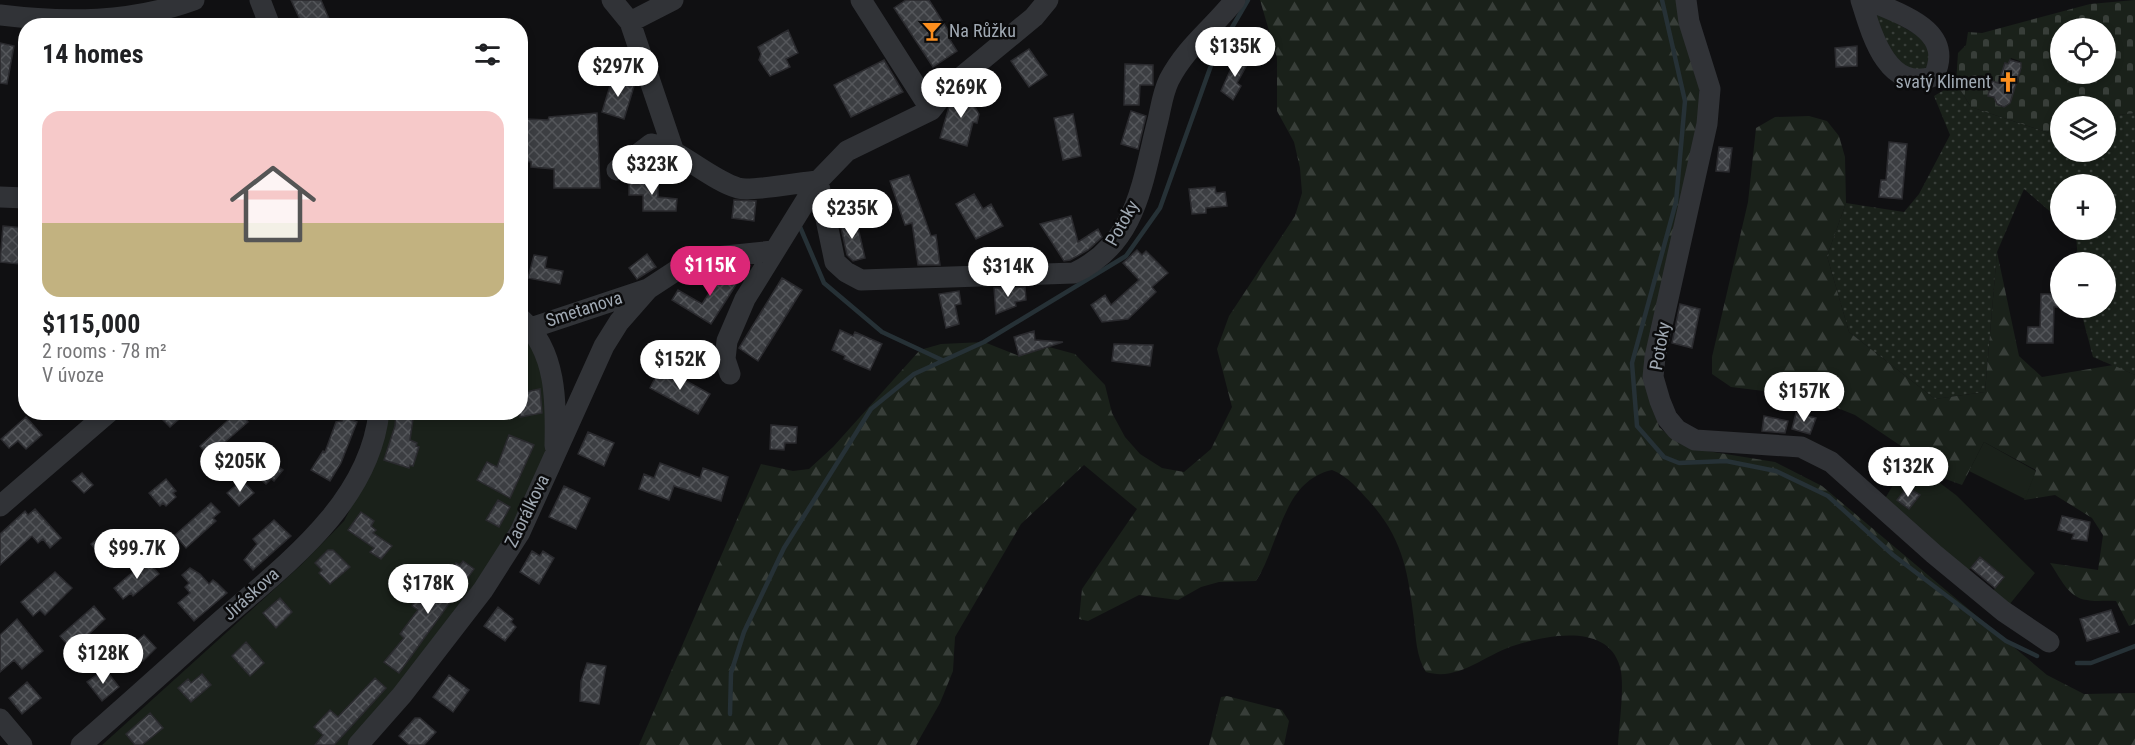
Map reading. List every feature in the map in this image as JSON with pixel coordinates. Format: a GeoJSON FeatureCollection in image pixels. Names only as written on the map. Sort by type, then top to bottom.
{"type":"FeatureCollection","features":[{"type":"Feature","properties":{"kind":"street"},"geometry":{"type":"LineString","coordinates":[[117,18],[194,0]]}},
{"type":"Feature","properties":{"kind":"street"},"geometry":{"type":"LineString","coordinates":[[260,0],[267,18]]}},
{"type":"Feature","properties":{"kind":"street"},"geometry":{"type":"LineString","coordinates":[[612,0],[630,22],[674,152]]}},
{"type":"Feature","properties":{"kind":"street"},"geometry":{"type":"LineString","coordinates":[[630,22],[673,0]]}},
{"type":"Feature","properties":{"kind":"street"},"geometry":{"type":"LineString","coordinates":[[861,0],[931,110]]}},
{"type":"Feature","properties":{"kind":"street"},"geometry":{"type":"LineString","coordinates":[[730,374],[725,359],[727,341],[746,299],[773,251],[818,181],[847,152],[931,110],[948,88],[1034,17],[1048,0]]}},
{"type":"Feature","properties":{"kind":"street","name":"Potoky"},"geometry":{"type":"LineString","coordinates":[[818,181],[835,262],[846,273],[861,280],[1074,273],[1096,263],[1115,244],[1134,209],[1167,83],[1188,49],[1215,25],[1235,0]]}},
{"type":"Feature","properties":{"kind":"street","name":"Potoky"},"geometry":{"type":"LineString","coordinates":[[1686,0],[1689,22],[1710,89],[1707,124],[1655,357],[1653,377],[1667,418],[1677,430],[1695,440],[1801,447],[1831,462],[1942,561],[2003,611],[2049,642]]}},
{"type":"Feature","properties":{"kind":"street"},"geometry":{"type":"LineString","coordinates":[[1861,0],[1881,55],[1893,68],[1909,79],[1923,81],[1934,76],[1939,64],[1940,51],[1928,32],[1910,19],[1868,0]]}},
{"type":"Feature","properties":{"kind":"street"},"geometry":{"type":"LineString","coordinates":[[0,15],[25,18]]}},
{"type":"Feature","properties":{"kind":"street"},"geometry":{"type":"LineString","coordinates":[[617,170],[651,144],[665,146],[684,161],[740,189],[818,181]]}},
{"type":"Feature","properties":{"kind":"street"},"geometry":{"type":"LineString","coordinates":[[0,196],[18,197]]}},
{"type":"Feature","properties":{"kind":"street","name":"Smetanova"},"geometry":{"type":"LineString","coordinates":[[528,322],[648,289],[677,270],[706,258],[773,251]]}},
{"type":"Feature","properties":{"kind":"street","name":"Zaorálkova"},"geometry":{"type":"LineString","coordinates":[[358,745],[402,695],[483,590],[520,532],[604,346],[619,322],[648,289]]}},
{"type":"Feature","properties":{"kind":"street","name":"Smetanova"},"geometry":{"type":"LineString","coordinates":[[528,326],[542,345],[553,384],[555,453]]}},
{"type":"Feature","properties":{"kind":"street"},"geometry":{"type":"LineString","coordinates":[[0,506],[100,420]]}},
{"type":"Feature","properties":{"kind":"street","name":"Jiráskova"},"geometry":{"type":"LineString","coordinates":[[81,745],[312,540],[332,516],[358,473],[377,433],[378,420]]}},
{"type":"Feature","properties":{"kind":"street"},"geometry":{"type":"LineString","coordinates":[[0,720],[22,745]]}},
{"type":"Feature","properties":{"kind":"green space"},"geometry":{"type":"Polygon","coordinates":[[[1260,0],[1678,0],[1699,70],[1700,115],[1653,405],[1659,427],[1672,438],[1701,450],[1775,462],[1822,486],[2047,675],[2084,694],[2135,693],[2135,745],[1618,745],[1622,694],[1620,667],[1613,653],[1603,644],[1590,638],[1560,636],[1529,641],[1505,649],[1461,670],[1438,674],[1426,672],[1418,653],[1406,571],[1397,543],[1390,529],[1370,502],[1348,480],[1332,470],[1315,476],[1292,500],[1256,581],[1219,582],[1201,587],[1178,600],[1139,595],[1088,621],[1079,619],[1082,589],[1137,509],[1084,465],[1021,524],[955,637],[953,671],[940,703],[916,745],[639,745],[761,464],[793,471],[809,469],[833,447],[920,350],[941,344],[984,342],[1019,356],[1049,347],[1075,354],[1105,385],[1112,413],[1125,437],[1140,454],[1162,468],[1184,472],[1211,449],[1232,407],[1217,349],[1229,316],[1295,216],[1302,193],[1300,168],[1294,142],[1277,111],[1277,58],[1260,0]]]}},
{"type":"Feature","properties":{"kind":"green space"},"geometry":{"type":"Polygon","coordinates":[[[2135,0],[2135,113],[2118,115],[2116,122],[2116,96],[2050,96],[2050,133],[1971,107],[1956,83],[1958,53],[1966,45],[1968,32],[1982,33],[2090,4],[2135,0]],[[2011,58],[2008,64],[2005,63],[1998,83],[1992,82],[1988,95],[1994,97],[1997,105],[2004,107],[2010,102],[2021,69],[2020,61],[2011,58]]]}},
{"type":"Feature","properties":{"kind":"green space"},"geometry":{"type":"Polygon","coordinates":[[[1867,6],[1927,41],[1934,60],[1921,72],[1897,63],[1867,6]]]}},
{"type":"Feature","properties":{"kind":"green space"},"geometry":{"type":"Polygon","coordinates":[[[1956,83],[1971,107],[2050,133],[2050,162],[2116,162],[2118,115],[2135,113],[2135,375],[2093,357],[2083,318],[2116,318],[2116,252],[2077,252],[2076,240],[2116,240],[2116,174],[2050,174],[2050,211],[2024,189],[1997,252],[1985,392],[1935,399],[1849,332],[1827,256],[1846,203],[1904,212],[1919,194],[1950,135],[1934,96],[1956,83]]]}},
{"type":"Feature","properties":{"kind":"green space"},"geometry":{"type":"Polygon","coordinates":[[[1809,116],[1827,121],[1839,136],[1845,157],[1846,203],[1827,256],[1849,332],[1935,399],[1985,392],[1997,252],[2019,356],[2042,377],[2113,365],[2135,375],[2135,624],[2129,626],[2116,601],[2094,601],[2075,595],[2050,563],[2098,570],[2103,535],[2092,518],[2055,495],[2024,500],[2036,470],[1984,442],[1962,485],[1924,471],[1908,459],[1910,452],[1855,415],[1820,401],[1788,394],[1731,387],[1712,374],[1712,357],[1748,202],[1756,128],[1775,117],[1809,116]]]}},
{"type":"Feature","properties":{"kind":"green space"},"geometry":{"type":"Polygon","coordinates":[[[528,343],[551,381],[546,453],[534,485],[482,578],[409,676],[347,745],[102,745],[301,565],[344,521],[379,454],[387,420],[528,420],[528,343]]]}},
{"type":"Feature","properties":{"kind":"green space"},"geometry":{"type":"Polygon","coordinates":[[[1984,442],[2036,471],[2025,499],[1969,471],[1984,442]]]}},
{"type":"Feature","properties":{"kind":"green space"},"geometry":{"type":"Polygon","coordinates":[[[1908,459],[1956,495],[2035,573],[2005,610],[1989,596],[2004,577],[1980,557],[1965,575],[1883,502],[1908,459]]]}},
{"type":"Feature","properties":{"kind":"green space"},"geometry":{"type":"Polygon","coordinates":[[[1227,696],[1282,710],[1289,721],[1284,745],[1209,745],[1221,697],[1227,696]]]}},
{"type":"Feature","properties":{"kind":"building"},"geometry":{"type":"Polygon","coordinates":[[[291,0],[321,0],[329,18],[299,18],[291,0]]]}},
{"type":"Feature","properties":{"kind":"building"},"geometry":{"type":"Polygon","coordinates":[[[906,0],[929,0],[953,38],[950,40],[957,51],[933,67],[894,8],[906,0]]]}},
{"type":"Feature","properties":{"kind":"building"},"geometry":{"type":"Polygon","coordinates":[[[788,30],[798,53],[786,59],[790,67],[770,76],[759,60],[761,54],[758,47],[788,30]]]}},
{"type":"Feature","properties":{"kind":"building"},"geometry":{"type":"Polygon","coordinates":[[[0,43],[14,46],[7,84],[0,83],[0,43]]]}},
{"type":"Feature","properties":{"kind":"building"},"geometry":{"type":"Polygon","coordinates":[[[1857,46],[1857,66],[1836,67],[1835,48],[1857,46]]]}},
{"type":"Feature","properties":{"kind":"building"},"geometry":{"type":"Polygon","coordinates":[[[1029,49],[1047,75],[1029,87],[1011,61],[1029,49]]]}},
{"type":"Feature","properties":{"kind":"building"},"geometry":{"type":"Polygon","coordinates":[[[1237,55],[1249,61],[1237,83],[1241,86],[1233,100],[1221,91],[1237,55]]]}},
{"type":"Feature","properties":{"kind":"building"},"geometry":{"type":"Polygon","coordinates":[[[884,60],[903,92],[851,117],[834,85],[884,60]]]}},
{"type":"Feature","properties":{"kind":"building","name":"svatý Kliment"},"geometry":{"type":"Polygon","coordinates":[[[2010,60],[2021,63],[2021,68],[2010,103],[2004,107],[1997,104],[1994,97],[1988,96],[1992,81],[1998,83],[2005,63],[2008,64],[2010,60]]]}},
{"type":"Feature","properties":{"kind":"building"},"geometry":{"type":"Polygon","coordinates":[[[1125,64],[1153,65],[1153,85],[1140,85],[1139,105],[1124,105],[1125,64]]]}},
{"type":"Feature","properties":{"kind":"building"},"geometry":{"type":"Polygon","coordinates":[[[613,76],[635,83],[624,119],[602,112],[613,76]]]}},
{"type":"Feature","properties":{"kind":"building"},"geometry":{"type":"Polygon","coordinates":[[[965,90],[977,94],[974,105],[979,114],[977,123],[973,122],[967,146],[940,138],[949,107],[965,90]]]}},
{"type":"Feature","properties":{"kind":"building"},"geometry":{"type":"Polygon","coordinates":[[[1131,111],[1146,116],[1138,149],[1121,144],[1131,111]]]}},
{"type":"Feature","properties":{"kind":"building"},"geometry":{"type":"Polygon","coordinates":[[[597,113],[600,188],[554,188],[554,169],[531,167],[531,162],[528,162],[528,119],[548,120],[549,117],[597,113]]]}},
{"type":"Feature","properties":{"kind":"building"},"geometry":{"type":"Polygon","coordinates":[[[1073,114],[1081,156],[1063,160],[1054,118],[1073,114]]]}},
{"type":"Feature","properties":{"kind":"building"},"geometry":{"type":"Polygon","coordinates":[[[1889,142],[1907,144],[1902,199],[1879,197],[1881,180],[1886,180],[1889,142]]]}},
{"type":"Feature","properties":{"kind":"building"},"geometry":{"type":"Polygon","coordinates":[[[1719,147],[1732,148],[1729,172],[1716,171],[1719,147]]]}},
{"type":"Feature","properties":{"kind":"building"},"geometry":{"type":"Polygon","coordinates":[[[909,175],[931,236],[936,235],[940,265],[918,265],[912,223],[905,225],[890,181],[909,175]]]}},
{"type":"Feature","properties":{"kind":"building"},"geometry":{"type":"Polygon","coordinates":[[[629,180],[658,180],[658,197],[677,199],[676,211],[643,211],[643,195],[629,195],[629,180]]]}},
{"type":"Feature","properties":{"kind":"building"},"geometry":{"type":"Polygon","coordinates":[[[1215,187],[1216,193],[1225,192],[1227,206],[1206,208],[1206,213],[1192,214],[1189,189],[1215,187]]]}},
{"type":"Feature","properties":{"kind":"building"},"geometry":{"type":"Polygon","coordinates":[[[974,194],[983,209],[991,204],[1003,226],[976,239],[956,204],[974,194]]]}},
{"type":"Feature","properties":{"kind":"building"},"geometry":{"type":"Polygon","coordinates":[[[734,200],[756,201],[754,221],[732,218],[734,200]]]}},
{"type":"Feature","properties":{"kind":"building"},"geometry":{"type":"Polygon","coordinates":[[[1071,216],[1078,242],[1098,229],[1102,237],[1088,250],[1064,261],[1040,224],[1071,216]]]}},
{"type":"Feature","properties":{"kind":"building"},"geometry":{"type":"Polygon","coordinates":[[[856,219],[865,258],[853,261],[847,255],[840,223],[856,219]]]}},
{"type":"Feature","properties":{"kind":"building"},"geometry":{"type":"Polygon","coordinates":[[[3,226],[18,227],[18,264],[0,262],[3,226]]]}},
{"type":"Feature","properties":{"kind":"building"},"geometry":{"type":"Polygon","coordinates":[[[1137,250],[1142,255],[1146,251],[1168,273],[1152,287],[1156,292],[1128,319],[1102,322],[1091,305],[1105,295],[1111,305],[1139,280],[1123,263],[1137,250]]]}},
{"type":"Feature","properties":{"kind":"building"},"geometry":{"type":"Polygon","coordinates":[[[1039,252],[1040,261],[1011,262],[1010,255],[1039,252]]]}},
{"type":"Feature","properties":{"kind":"building"},"geometry":{"type":"Polygon","coordinates":[[[647,254],[656,267],[637,279],[629,268],[647,254]]]}},
{"type":"Feature","properties":{"kind":"building"},"geometry":{"type":"Polygon","coordinates":[[[534,255],[547,257],[545,268],[563,271],[560,284],[528,278],[534,255]]]}},
{"type":"Feature","properties":{"kind":"building"},"geometry":{"type":"Polygon","coordinates":[[[721,269],[739,280],[711,324],[672,300],[678,290],[702,304],[717,281],[712,278],[721,269]]]}},
{"type":"Feature","properties":{"kind":"building"},"geometry":{"type":"Polygon","coordinates":[[[782,278],[802,290],[758,361],[739,348],[782,278]]]}},
{"type":"Feature","properties":{"kind":"building"},"geometry":{"type":"Polygon","coordinates":[[[1025,287],[1026,300],[1015,302],[1016,306],[996,314],[994,288],[1025,287]]]}},
{"type":"Feature","properties":{"kind":"building"},"geometry":{"type":"Polygon","coordinates":[[[959,291],[961,304],[955,305],[959,324],[946,328],[939,294],[959,291]]]}},
{"type":"Feature","properties":{"kind":"building"},"geometry":{"type":"Polygon","coordinates":[[[2041,294],[2050,294],[2050,318],[2054,318],[2053,343],[2027,343],[2028,327],[2040,327],[2041,294]]]}},
{"type":"Feature","properties":{"kind":"building"},"geometry":{"type":"Polygon","coordinates":[[[1680,304],[1700,309],[1692,348],[1672,343],[1680,304]]]}},
{"type":"Feature","properties":{"kind":"building"},"geometry":{"type":"Polygon","coordinates":[[[840,330],[853,336],[855,332],[882,344],[870,370],[844,359],[845,356],[832,350],[840,330]]]}},
{"type":"Feature","properties":{"kind":"building"},"geometry":{"type":"Polygon","coordinates":[[[1034,331],[1035,340],[1063,342],[1019,356],[1014,337],[1034,331]]]}},
{"type":"Feature","properties":{"kind":"building"},"geometry":{"type":"Polygon","coordinates":[[[1114,344],[1153,345],[1150,366],[1112,361],[1114,344]]]}},
{"type":"Feature","properties":{"kind":"building"},"geometry":{"type":"Polygon","coordinates":[[[661,367],[710,394],[698,414],[650,388],[661,367]]]}},
{"type":"Feature","properties":{"kind":"building"},"geometry":{"type":"Polygon","coordinates":[[[540,389],[542,413],[528,416],[528,391],[540,389]]]}},
{"type":"Feature","properties":{"kind":"building"},"geometry":{"type":"Polygon","coordinates":[[[1796,413],[1816,418],[1810,434],[1792,429],[1796,413]]]}},
{"type":"Feature","properties":{"kind":"building"},"geometry":{"type":"Polygon","coordinates":[[[1764,416],[1788,421],[1785,433],[1762,431],[1764,416]]]}},
{"type":"Feature","properties":{"kind":"building"},"geometry":{"type":"Polygon","coordinates":[[[23,420],[29,420],[42,435],[26,449],[18,441],[9,448],[1,439],[23,420]]]}},
{"type":"Feature","properties":{"kind":"building"},"geometry":{"type":"Polygon","coordinates":[[[163,420],[178,420],[170,427],[163,420]]]}},
{"type":"Feature","properties":{"kind":"building"},"geometry":{"type":"Polygon","coordinates":[[[228,420],[246,420],[248,422],[209,456],[200,446],[228,420]]]}},
{"type":"Feature","properties":{"kind":"building"},"geometry":{"type":"Polygon","coordinates":[[[395,420],[413,420],[410,440],[417,443],[416,446],[419,447],[413,466],[410,465],[409,468],[384,460],[395,420]]]}},
{"type":"Feature","properties":{"kind":"building"},"geometry":{"type":"Polygon","coordinates":[[[336,422],[357,422],[341,463],[330,481],[311,470],[323,451],[325,452],[336,422]]]}},
{"type":"Feature","properties":{"kind":"building"},"geometry":{"type":"Polygon","coordinates":[[[771,425],[797,427],[796,443],[785,443],[784,450],[770,449],[771,425]]]}},
{"type":"Feature","properties":{"kind":"building"},"geometry":{"type":"Polygon","coordinates":[[[588,432],[614,443],[604,466],[578,454],[588,432]]]}},
{"type":"Feature","properties":{"kind":"building"},"geometry":{"type":"Polygon","coordinates":[[[509,435],[534,445],[510,498],[477,480],[487,462],[497,467],[509,435]]]}},
{"type":"Feature","properties":{"kind":"building"},"geometry":{"type":"Polygon","coordinates":[[[266,458],[283,470],[274,481],[271,479],[266,484],[251,472],[266,458]]]}},
{"type":"Feature","properties":{"kind":"building"},"geometry":{"type":"Polygon","coordinates":[[[660,463],[700,478],[703,468],[728,477],[721,501],[674,486],[669,500],[639,489],[644,474],[654,478],[660,463]]]}},
{"type":"Feature","properties":{"kind":"building"},"geometry":{"type":"Polygon","coordinates":[[[82,473],[93,485],[84,493],[72,481],[82,473]]]}},
{"type":"Feature","properties":{"kind":"building"},"geometry":{"type":"Polygon","coordinates":[[[166,479],[176,491],[173,493],[176,497],[166,506],[163,503],[160,506],[149,493],[166,479]]]}},
{"type":"Feature","properties":{"kind":"building"},"geometry":{"type":"Polygon","coordinates":[[[242,480],[254,493],[239,506],[227,493],[242,480]]]}},
{"type":"Feature","properties":{"kind":"building"},"geometry":{"type":"Polygon","coordinates":[[[564,486],[590,498],[576,529],[549,517],[564,486]]]}},
{"type":"Feature","properties":{"kind":"building"},"geometry":{"type":"Polygon","coordinates":[[[1907,487],[1920,495],[1909,509],[1897,500],[1907,487]]]}},
{"type":"Feature","properties":{"kind":"building"},"geometry":{"type":"Polygon","coordinates":[[[498,500],[510,507],[499,527],[486,520],[498,500]]]}},
{"type":"Feature","properties":{"kind":"building"},"geometry":{"type":"Polygon","coordinates":[[[211,503],[220,512],[213,518],[216,521],[186,548],[175,535],[211,503]]]}},
{"type":"Feature","properties":{"kind":"building"},"geometry":{"type":"Polygon","coordinates":[[[35,509],[61,538],[50,548],[43,539],[38,543],[32,536],[0,565],[0,534],[25,511],[28,515],[35,509]]]}},
{"type":"Feature","properties":{"kind":"building"},"geometry":{"type":"Polygon","coordinates":[[[361,512],[374,521],[371,526],[376,530],[373,533],[392,546],[381,559],[370,552],[374,548],[348,530],[361,512]]]}},
{"type":"Feature","properties":{"kind":"building"},"geometry":{"type":"Polygon","coordinates":[[[2062,516],[2090,522],[2087,541],[2072,539],[2074,534],[2058,530],[2062,516]]]}},
{"type":"Feature","properties":{"kind":"building"},"geometry":{"type":"Polygon","coordinates":[[[274,520],[291,536],[253,570],[244,560],[257,544],[253,539],[274,520]]]}},
{"type":"Feature","properties":{"kind":"building"},"geometry":{"type":"Polygon","coordinates":[[[108,530],[118,542],[101,556],[91,544],[108,530]]]}},
{"type":"Feature","properties":{"kind":"building"},"geometry":{"type":"Polygon","coordinates":[[[328,550],[333,550],[350,567],[330,584],[319,573],[322,570],[315,563],[328,550]]]}},
{"type":"Feature","properties":{"kind":"building"},"geometry":{"type":"Polygon","coordinates":[[[532,551],[540,556],[543,551],[554,558],[539,584],[520,572],[532,551]]]}},
{"type":"Feature","properties":{"kind":"building"},"geometry":{"type":"Polygon","coordinates":[[[1980,557],[2004,577],[1995,588],[1971,568],[1980,557]]]}},
{"type":"Feature","properties":{"kind":"building"},"geometry":{"type":"Polygon","coordinates":[[[147,560],[159,574],[133,596],[131,593],[123,599],[114,588],[147,560]]]}},
{"type":"Feature","properties":{"kind":"building"},"geometry":{"type":"Polygon","coordinates":[[[463,561],[474,569],[399,673],[384,662],[404,638],[400,634],[418,610],[412,606],[415,600],[425,586],[434,593],[456,563],[460,565],[463,561]]]}},
{"type":"Feature","properties":{"kind":"building"},"geometry":{"type":"Polygon","coordinates":[[[190,568],[200,574],[209,584],[213,580],[227,593],[194,621],[178,603],[190,593],[185,587],[189,583],[182,575],[190,568]]]}},
{"type":"Feature","properties":{"kind":"building"},"geometry":{"type":"Polygon","coordinates":[[[55,572],[72,588],[45,615],[40,610],[33,616],[21,602],[55,572]]]}},
{"type":"Feature","properties":{"kind":"building"},"geometry":{"type":"Polygon","coordinates":[[[280,598],[292,612],[276,628],[263,613],[280,598]]]}},
{"type":"Feature","properties":{"kind":"building"},"geometry":{"type":"Polygon","coordinates":[[[94,606],[105,619],[72,650],[60,636],[94,606]]]}},
{"type":"Feature","properties":{"kind":"building"},"geometry":{"type":"Polygon","coordinates":[[[498,607],[513,619],[511,622],[516,627],[505,641],[484,626],[498,607]]]}},
{"type":"Feature","properties":{"kind":"building"},"geometry":{"type":"Polygon","coordinates":[[[2111,610],[2119,632],[2087,641],[2080,619],[2111,610]]]}},
{"type":"Feature","properties":{"kind":"building"},"geometry":{"type":"Polygon","coordinates":[[[17,619],[43,651],[22,669],[14,660],[0,672],[0,635],[17,619]]]}},
{"type":"Feature","properties":{"kind":"building"},"geometry":{"type":"Polygon","coordinates":[[[144,635],[156,648],[143,661],[129,647],[144,635]]]}},
{"type":"Feature","properties":{"kind":"building"},"geometry":{"type":"Polygon","coordinates":[[[246,642],[264,663],[250,676],[232,656],[246,642]]]}},
{"type":"Feature","properties":{"kind":"building"},"geometry":{"type":"Polygon","coordinates":[[[587,663],[606,666],[599,704],[580,701],[581,681],[587,663]]]}},
{"type":"Feature","properties":{"kind":"building"},"geometry":{"type":"Polygon","coordinates":[[[105,669],[119,687],[102,701],[87,682],[105,669]]]}},
{"type":"Feature","properties":{"kind":"building"},"geometry":{"type":"Polygon","coordinates":[[[202,674],[211,685],[191,702],[178,688],[188,679],[191,683],[202,674]]]}},
{"type":"Feature","properties":{"kind":"building"},"geometry":{"type":"Polygon","coordinates":[[[449,675],[469,690],[453,712],[433,697],[449,675]]]}},
{"type":"Feature","properties":{"kind":"building"},"geometry":{"type":"Polygon","coordinates":[[[375,678],[386,688],[334,745],[315,745],[323,735],[314,727],[330,710],[338,717],[375,678]]]}},
{"type":"Feature","properties":{"kind":"building"},"geometry":{"type":"Polygon","coordinates":[[[27,682],[41,698],[22,714],[9,698],[27,682]]]}},
{"type":"Feature","properties":{"kind":"building"},"geometry":{"type":"Polygon","coordinates":[[[150,713],[163,728],[142,745],[135,745],[126,734],[150,713]]]}},
{"type":"Feature","properties":{"kind":"building"},"geometry":{"type":"Polygon","coordinates":[[[415,718],[420,718],[436,732],[424,745],[409,745],[399,736],[415,718]]]}},
{"type":"Feature","properties":{"kind":"waterway"},"geometry":{"type":"LineString","coordinates":[[730,714],[731,673],[744,632],[784,548],[871,409],[914,374],[984,342],[1126,256],[1160,208],[1213,60],[1248,0]]}},
{"type":"Feature","properties":{"kind":"waterway"},"geometry":{"type":"LineString","coordinates":[[1662,0],[1685,101],[1676,202],[1632,363],[1637,426],[1664,457],[1679,463],[1726,461],[1776,471],[1828,496],[1893,555],[2006,641],[2037,656]]}},
{"type":"Feature","properties":{"kind":"waterway"},"geometry":{"type":"LineString","coordinates":[[800,227],[824,283],[882,332],[942,360]]}},
{"type":"Feature","properties":{"kind":"waterway"},"geometry":{"type":"LineString","coordinates":[[2077,663],[2091,663],[2135,646]]}},
{"type":"Feature","properties":{"kind":"place","name":"Na Růžku"},"geometry":{"type":"Point","coordinates":[932,31]}},
{"type":"Feature","properties":{"kind":"place","name":"svatý Kliment"},"geometry":{"type":"Point","coordinates":[2008,82]}}]}
